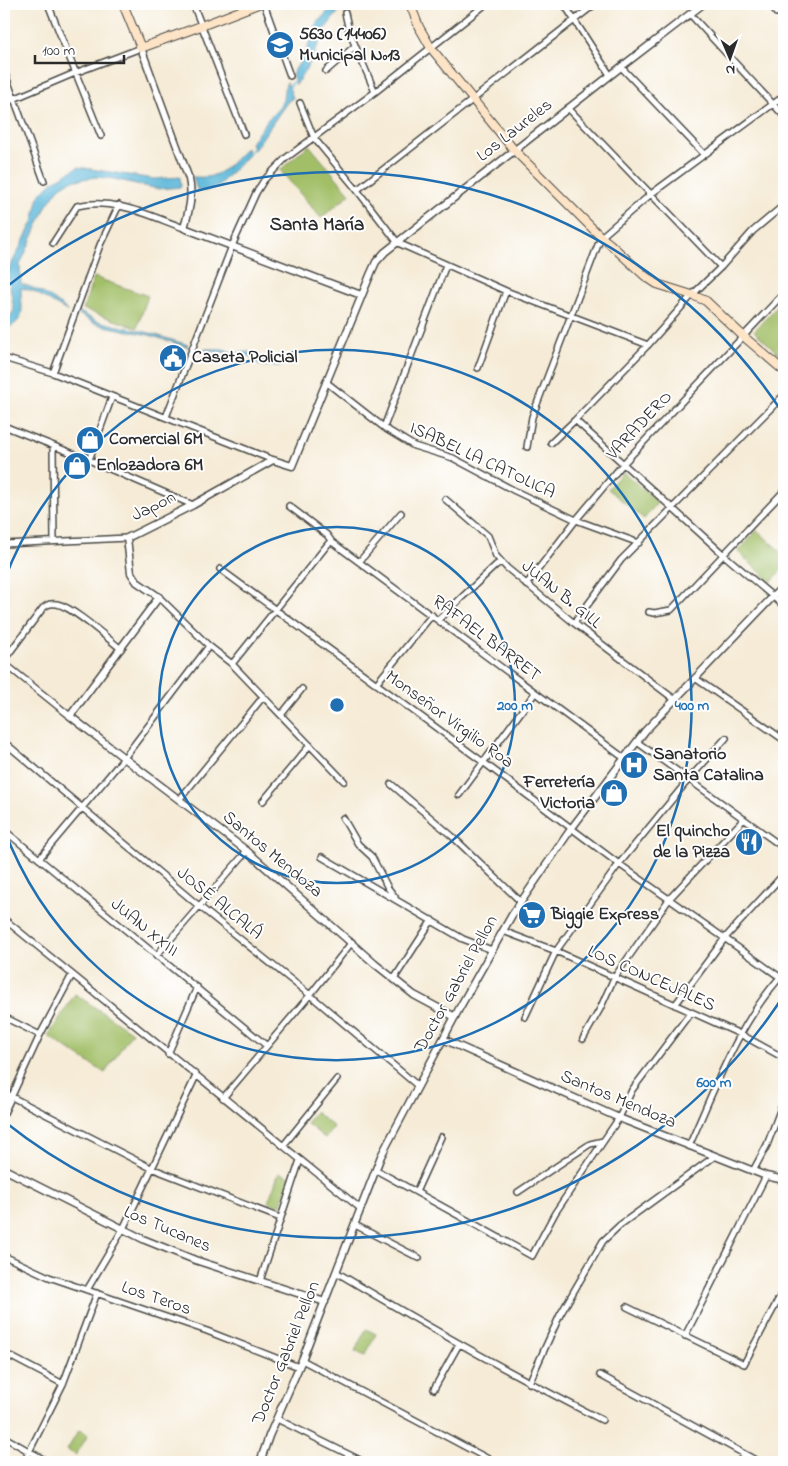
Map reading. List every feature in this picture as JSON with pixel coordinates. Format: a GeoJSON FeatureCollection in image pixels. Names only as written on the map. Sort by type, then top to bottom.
{"type":"FeatureCollection","features":[{"type":"Feature","properties":{"kind":"main road"},"geometry":{"type":"LineString","coordinates":[[123,4],[141,48],[258,4]]}},
{"type":"Feature","properties":{"kind":"main road"},"geometry":{"type":"LineString","coordinates":[[410,4],[419,27],[431,48],[514,150],[601,238],[657,284],[706,301],[784,372]]}},
{"type":"Feature","properties":{"kind":"street"},"geometry":{"type":"LineString","coordinates":[[48,4],[101,136]]}},
{"type":"Feature","properties":{"kind":"street"},"geometry":{"type":"LineString","coordinates":[[193,4],[244,134]]}},
{"type":"Feature","properties":{"kind":"street"},"geometry":{"type":"LineString","coordinates":[[264,4],[290,76]]}},
{"type":"Feature","properties":{"kind":"street"},"geometry":{"type":"LineString","coordinates":[[166,417],[232,246],[256,193],[264,180],[286,158],[486,4]]}},
{"type":"Feature","properties":{"kind":"street"},"geometry":{"type":"LineString","coordinates":[[564,4],[610,76]]}},
{"type":"Feature","properties":{"kind":"street"},"geometry":{"type":"LineString","coordinates":[[357,190],[595,4]]}},
{"type":"Feature","properties":{"kind":"street","name":"Los Laureles"},"geometry":{"type":"LineString","coordinates":[[273,460],[292,465],[376,262],[398,242],[514,150],[703,4]]}},
{"type":"Feature","properties":{"kind":"street"},"geometry":{"type":"LineString","coordinates":[[773,4],[776,13]]}},
{"type":"Feature","properties":{"kind":"street"},"geometry":{"type":"LineString","coordinates":[[345,14],[349,31],[374,92]]}},
{"type":"Feature","properties":{"kind":"street"},"geometry":{"type":"LineString","coordinates":[[690,14],[784,116]]}},
{"type":"Feature","properties":{"kind":"street"},"geometry":{"type":"LineString","coordinates":[[326,71],[355,46]]}},
{"type":"Feature","properties":{"kind":"street"},"geometry":{"type":"LineString","coordinates":[[4,103],[141,48],[189,179],[192,192],[184,228]]}},
{"type":"Feature","properties":{"kind":"street"},"geometry":{"type":"LineString","coordinates":[[621,67],[704,154]]}},
{"type":"Feature","properties":{"kind":"street"},"geometry":{"type":"LineString","coordinates":[[4,71],[44,181]]}},
{"type":"Feature","properties":{"kind":"street"},"geometry":{"type":"LineString","coordinates":[[527,448],[532,417],[601,238],[651,194],[784,96]]}},
{"type":"Feature","properties":{"kind":"street"},"geometry":{"type":"LineString","coordinates":[[300,103],[314,138],[398,242],[506,291],[648,344]]}},
{"type":"Feature","properties":{"kind":"street"},"geometry":{"type":"LineString","coordinates":[[568,108],[721,267]]}},
{"type":"Feature","properties":{"kind":"street"},"geometry":{"type":"LineString","coordinates":[[53,243],[77,206],[118,205],[361,295]]}},
{"type":"Feature","properties":{"kind":"street"},"geometry":{"type":"LineString","coordinates":[[54,373],[100,245],[118,205]]}},
{"type":"Feature","properties":{"kind":"street"},"geometry":{"type":"LineString","coordinates":[[551,443],[648,344],[753,231],[784,205]]}},
{"type":"Feature","properties":{"kind":"street"},"geometry":{"type":"LineString","coordinates":[[384,427],[446,265]]}},
{"type":"Feature","properties":{"kind":"street"},"geometry":{"type":"LineString","coordinates":[[478,368],[506,291]]}},
{"type":"Feature","properties":{"kind":"street","name":"VARADERO"},"geometry":{"type":"LineString","coordinates":[[526,585],[576,520],[623,464],[784,293]]}},
{"type":"Feature","properties":{"kind":"street"},"geometry":{"type":"LineString","coordinates":[[4,358],[54,373],[273,460]]}},
{"type":"Feature","properties":{"kind":"street","name":"ISABEL LA CATOLICA"},"geometry":{"type":"LineString","coordinates":[[326,382],[384,427],[414,446],[453,458],[515,491],[576,520],[638,543]]}},
{"type":"Feature","properties":{"kind":"street"},"geometry":{"type":"LineString","coordinates":[[574,623],[614,569],[784,395]]}},
{"type":"Feature","properties":{"kind":"street"},"geometry":{"type":"LineString","coordinates":[[89,460],[112,397]]}},
{"type":"Feature","properties":{"kind":"street"},"geometry":{"type":"LineString","coordinates":[[575,420],[724,555],[784,606]]}},
{"type":"Feature","properties":{"kind":"street"},"geometry":{"type":"LineString","coordinates":[[4,426],[193,505]]}},
{"type":"Feature","properties":{"kind":"street"},"geometry":{"type":"LineString","coordinates":[[53,446],[54,540]]}},
{"type":"Feature","properties":{"kind":"street","name":"Japon"},"geometry":{"type":"LineString","coordinates":[[4,544],[54,540],[127,538],[193,505],[273,460]]}},
{"type":"Feature","properties":{"kind":"street"},"geometry":{"type":"LineString","coordinates":[[649,612],[671,610],[784,491]]}},
{"type":"Feature","properties":{"kind":"street","name":"JUAN B. GILL"},"geometry":{"type":"LineString","coordinates":[[445,499],[488,536],[496,556],[506,568],[574,623],[674,699]]}},
{"type":"Feature","properties":{"kind":"street","name":"RAFAEL BARRET"},"geometry":{"type":"LineString","coordinates":[[288,506],[327,534],[332,542],[624,758]]}},
{"type":"Feature","properties":{"kind":"street"},"geometry":{"type":"LineString","coordinates":[[359,562],[401,513]]}},
{"type":"Feature","properties":{"kind":"street"},"geometry":{"type":"LineString","coordinates":[[127,538],[131,573],[137,582],[159,597],[209,646],[232,664],[344,781]]}},
{"type":"Feature","properties":{"kind":"street"},"geometry":{"type":"LineString","coordinates":[[232,664],[328,544],[332,542]]}},
{"type":"Feature","properties":{"kind":"street"},"geometry":{"type":"LineString","coordinates":[[438,620],[501,562]]}},
{"type":"Feature","properties":{"kind":"street","name":"Monseñor Virgilio Roa"},"geometry":{"type":"LineString","coordinates":[[220,569],[619,864],[783,977]]}},
{"type":"Feature","properties":{"kind":"street","name":"Doctor Gabriel Pellon"},"geometry":{"type":"LineString","coordinates":[[260,1462],[301,1363],[381,1156],[503,931],[571,829],[645,731],[784,585]]}},
{"type":"Feature","properties":{"kind":"street"},"geometry":{"type":"LineString","coordinates":[[121,649],[69,609],[58,604],[48,604],[43,608],[4,662],[70,716],[121,649],[159,597]]}},
{"type":"Feature","properties":{"kind":"street"},"geometry":{"type":"LineString","coordinates":[[376,684],[432,615]]}},
{"type":"Feature","properties":{"kind":"street"},"geometry":{"type":"LineString","coordinates":[[39,859],[124,758],[209,646]]}},
{"type":"Feature","properties":{"kind":"street"},"geometry":{"type":"LineString","coordinates":[[694,678],[784,740]]}},
{"type":"Feature","properties":{"kind":"street"},"geometry":{"type":"LineString","coordinates":[[280,715],[302,689]]}},
{"type":"Feature","properties":{"kind":"street"},"geometry":{"type":"LineString","coordinates":[[459,795],[535,693]]}},
{"type":"Feature","properties":{"kind":"street"},"geometry":{"type":"LineString","coordinates":[[179,800],[263,697]]}},
{"type":"Feature","properties":{"kind":"street","name":"Santos Mendoza"},"geometry":{"type":"LineString","coordinates":[[70,716],[247,851],[414,995],[455,1017]]}},
{"type":"Feature","properties":{"kind":"street"},"geometry":{"type":"LineString","coordinates":[[525,1017],[556,951],[619,864],[689,779],[726,738]]}},
{"type":"Feature","properties":{"kind":"street","name":"JOSÉ ALCALÁ"},"geometry":{"type":"LineString","coordinates":[[4,742],[199,906],[310,995],[418,1086]]}},
{"type":"Feature","properties":{"kind":"street"},"geometry":{"type":"LineString","coordinates":[[637,742],[784,848]]}},
{"type":"Feature","properties":{"kind":"street"},"geometry":{"type":"LineString","coordinates":[[263,801],[310,745]]}},
{"type":"Feature","properties":{"kind":"street"},"geometry":{"type":"LineString","coordinates":[[391,784],[452,836],[521,902]]}},
{"type":"Feature","properties":{"kind":"street"},"geometry":{"type":"LineString","coordinates":[[343,818],[358,844],[372,857],[396,900]]}},
{"type":"Feature","properties":{"kind":"street"},"geometry":{"type":"LineString","coordinates":[[583,1039],[600,1009],[614,978],[670,898],[744,819]]}},
{"type":"Feature","properties":{"kind":"street","name":"JUAN XXIII"},"geometry":{"type":"LineString","coordinates":[[4,830],[267,1046]]}},
{"type":"Feature","properties":{"kind":"street"},"geometry":{"type":"LineString","coordinates":[[156,956],[247,851]]}},
{"type":"Feature","properties":{"kind":"street"},"geometry":{"type":"LineString","coordinates":[[322,857],[463,938],[492,950]]}},
{"type":"Feature","properties":{"kind":"street"},"geometry":{"type":"LineString","coordinates":[[675,1005],[725,938],[784,874]]}},
{"type":"Feature","properties":{"kind":"street"},"geometry":{"type":"LineString","coordinates":[[4,919],[361,1209]]}},
{"type":"Feature","properties":{"kind":"street"},"geometry":{"type":"LineString","coordinates":[[394,979],[432,920]]}},
{"type":"Feature","properties":{"kind":"street","name":"LOS CONCEJALES"},"geometry":{"type":"LineString","coordinates":[[503,931],[556,951],[740,1034],[784,1058]]}},
{"type":"Feature","properties":{"kind":"street"},"geometry":{"type":"LineString","coordinates":[[223,1098],[352,942]]}},
{"type":"Feature","properties":{"kind":"street"},"geometry":{"type":"LineString","coordinates":[[4,1113],[40,1035],[72,975]]}},
{"type":"Feature","properties":{"kind":"street"},"geometry":{"type":"LineString","coordinates":[[689,1146],[740,1034],[758,1006],[783,977]]}},
{"type":"Feature","properties":{"kind":"street"},"geometry":{"type":"LineString","coordinates":[[168,1054],[197,987]]}},
{"type":"Feature","properties":{"kind":"street"},"geometry":{"type":"LineString","coordinates":[[376,1170],[532,1256],[555,1213],[619,1118],[632,1090],[691,1012]]}},
{"type":"Feature","properties":{"kind":"street"},"geometry":{"type":"LineString","coordinates":[[4,1017],[40,1035]]}},
{"type":"Feature","properties":{"kind":"street","name":"Santos Mendoza"},"geometry":{"type":"LineString","coordinates":[[443,1039],[619,1118],[766,1176],[784,1180]]}},
{"type":"Feature","properties":{"kind":"street"},"geometry":{"type":"LineString","coordinates":[[87,1290],[123,1229],[196,1076]]}},
{"type":"Feature","properties":{"kind":"street"},"geometry":{"type":"LineString","coordinates":[[283,1146],[337,1079]]}},
{"type":"Feature","properties":{"kind":"street"},"geometry":{"type":"LineString","coordinates":[[4,1093],[151,1168],[280,1218]]}},
{"type":"Feature","properties":{"kind":"street"},"geometry":{"type":"LineString","coordinates":[[753,1171],[767,1145],[784,1100]]}},
{"type":"Feature","properties":{"kind":"street"},"geometry":{"type":"LineString","coordinates":[[416,1192],[441,1137]]}},
{"type":"Feature","properties":{"kind":"street"},"geometry":{"type":"LineString","coordinates":[[518,1192],[590,1144],[603,1141]]}},
{"type":"Feature","properties":{"kind":"street"},"geometry":{"type":"LineString","coordinates":[[529,1383],[560,1315],[603,1241],[620,1225],[715,1156]]}},
{"type":"Feature","properties":{"kind":"street"},"geometry":{"type":"LineString","coordinates":[[260,1281],[300,1160]]}},
{"type":"Feature","properties":{"kind":"street","name":"Los Tucanes"},"geometry":{"type":"LineString","coordinates":[[4,1169],[145,1240],[195,1260],[325,1302]]}},
{"type":"Feature","properties":{"kind":"street"},"geometry":{"type":"LineString","coordinates":[[685,1336],[766,1176]]}},
{"type":"Feature","properties":{"kind":"street"},"geometry":{"type":"LineString","coordinates":[[355,1225],[419,1258]]}},
{"type":"Feature","properties":{"kind":"street","name":"Los Teros"},"geometry":{"type":"LineString","coordinates":[[4,1256],[49,1277],[301,1363],[494,1462]]}},
{"type":"Feature","properties":{"kind":"street"},"geometry":{"type":"LineString","coordinates":[[336,1272],[529,1383],[602,1420]]}},
{"type":"Feature","properties":{"kind":"street"},"geometry":{"type":"LineString","coordinates":[[627,1307],[745,1364],[784,1290]]}},
{"type":"Feature","properties":{"kind":"street"},"geometry":{"type":"LineString","coordinates":[[24,1462],[63,1384],[97,1293]]}},
{"type":"Feature","properties":{"kind":"street"},"geometry":{"type":"LineString","coordinates":[[434,1389],[459,1344]]}},
{"type":"Feature","properties":{"kind":"street"},"geometry":{"type":"LineString","coordinates":[[4,1353],[63,1384]]}},
{"type":"Feature","properties":{"kind":"street"},"geometry":{"type":"LineString","coordinates":[[600,1375],[759,1462]]}},
{"type":"Feature","properties":{"kind":"street"},"geometry":{"type":"LineString","coordinates":[[277,1419],[360,1460]]}},
{"type":"Feature","properties":{"kind":"street"},"geometry":{"type":"LineString","coordinates":[[4,1437],[48,1462]]}},
{"type":"Feature","properties":{"kind":"street"},"geometry":{"type":"LineString","coordinates":[[739,1462],[744,1454]]}},
{"type":"Feature","properties":{"kind":"green space"},"geometry":{"type":"Polygon","coordinates":[[[309,145],[350,194],[321,218],[280,170],[309,145]]]}},
{"type":"Feature","properties":{"kind":"green space"},"geometry":{"type":"Polygon","coordinates":[[[94,277],[148,296],[137,328],[83,309],[94,277]]]}},
{"type":"Feature","properties":{"kind":"green space"},"geometry":{"type":"Polygon","coordinates":[[[784,299],[784,359],[754,331],[784,299]]]}},
{"type":"Feature","properties":{"kind":"green space"},"geometry":{"type":"Polygon","coordinates":[[[623,472],[658,502],[644,519],[608,489],[623,472]]]}},
{"type":"Feature","properties":{"kind":"green space"},"geometry":{"type":"Polygon","coordinates":[[[757,530],[784,555],[784,567],[771,582],[738,552],[757,530]]]}},
{"type":"Feature","properties":{"kind":"green space"},"geometry":{"type":"Polygon","coordinates":[[[75,994],[132,1032],[105,1073],[48,1036],[75,994]]]}},
{"type":"Feature","properties":{"kind":"green space"},"geometry":{"type":"Polygon","coordinates":[[[315,1112],[334,1127],[325,1138],[306,1123],[315,1112]]]}},
{"type":"Feature","properties":{"kind":"green space"},"geometry":{"type":"Polygon","coordinates":[[[279,1173],[291,1177],[280,1206],[268,1202],[279,1173]]]}},
{"type":"Feature","properties":{"kind":"green space"},"geometry":{"type":"Polygon","coordinates":[[[366,1329],[376,1334],[365,1356],[355,1351],[366,1329]]]}},
{"type":"Feature","properties":{"kind":"green space"},"geometry":{"type":"Polygon","coordinates":[[[79,1430],[88,1435],[76,1455],[67,1450],[79,1430]]]}},
{"type":"Feature","properties":{"kind":"water"},"geometry":{"type":"Polygon","coordinates":[[[335,4],[339,11],[325,29],[311,61],[296,85],[292,74],[306,53],[315,25],[335,4]]]}},
{"type":"Feature","properties":{"kind":"water"},"geometry":{"type":"Polygon","coordinates":[[[287,82],[293,98],[288,101],[254,150],[251,143],[268,119],[278,109],[283,100],[287,82]]]}},
{"type":"Feature","properties":{"kind":"water"},"geometry":{"type":"Polygon","coordinates":[[[246,148],[249,154],[218,186],[206,191],[197,190],[193,177],[209,177],[219,173],[246,148]]]}},
{"type":"Feature","properties":{"kind":"water"},"geometry":{"type":"Polygon","coordinates":[[[78,167],[154,179],[180,177],[181,187],[158,189],[97,177],[70,181],[59,188],[47,205],[20,265],[21,284],[46,295],[59,303],[68,312],[33,291],[21,288],[22,308],[20,318],[12,326],[4,330],[4,323],[14,310],[8,275],[9,269],[33,222],[39,196],[52,182],[78,167]]]}},
{"type":"Feature","properties":{"kind":"water"},"geometry":{"type":"Polygon","coordinates":[[[78,311],[96,321],[150,333],[188,345],[187,347],[149,335],[94,323],[77,313],[78,311]]]}},
{"type":"Feature","properties":{"kind":"water"},"geometry":{"type":"Polygon","coordinates":[[[194,349],[223,349],[234,353],[249,352],[264,363],[282,364],[280,366],[264,366],[258,364],[250,356],[194,351],[194,349]]]}},
{"type":"Feature","properties":{"kind":"waterway"},"geometry":{"type":"LineString","coordinates":[[288,89],[296,78]]}},
{"type":"Feature","properties":{"kind":"waterway"},"geometry":{"type":"LineString","coordinates":[[248,154],[255,146]]}},
{"type":"Feature","properties":{"kind":"place","name":"5630 (14406) Municipal Nº13"},"geometry":{"type":"Point","coordinates":[280,45]}},
{"type":"Feature","properties":{"kind":"place","name":"Caseta Policial"},"geometry":{"type":"Point","coordinates":[173,358]}},
{"type":"Feature","properties":{"kind":"place","name":"Comercial 6M"},"geometry":{"type":"Point","coordinates":[90,440]}},
{"type":"Feature","properties":{"kind":"place","name":"Enlozadora 6M"},"geometry":{"type":"Point","coordinates":[77,466]}},
{"type":"Feature","properties":{"kind":"place","name":"Sanatorio Santa Catalina"},"geometry":{"type":"Point","coordinates":[634,765]}},
{"type":"Feature","properties":{"kind":"place","name":"Ferretería Victoria"},"geometry":{"type":"Point","coordinates":[614,793]}},
{"type":"Feature","properties":{"kind":"place","name":"El quincho de la Pizza"},"geometry":{"type":"Point","coordinates":[749,842]}},
{"type":"Feature","properties":{"kind":"place","name":"Biggie Express"},"geometry":{"type":"Point","coordinates":[532,915]}},
{"type":"Feature","properties":{"kind":"district","name":"Santa María"},"geometry":{"type":"Point","coordinates":[317,225]}}]}
